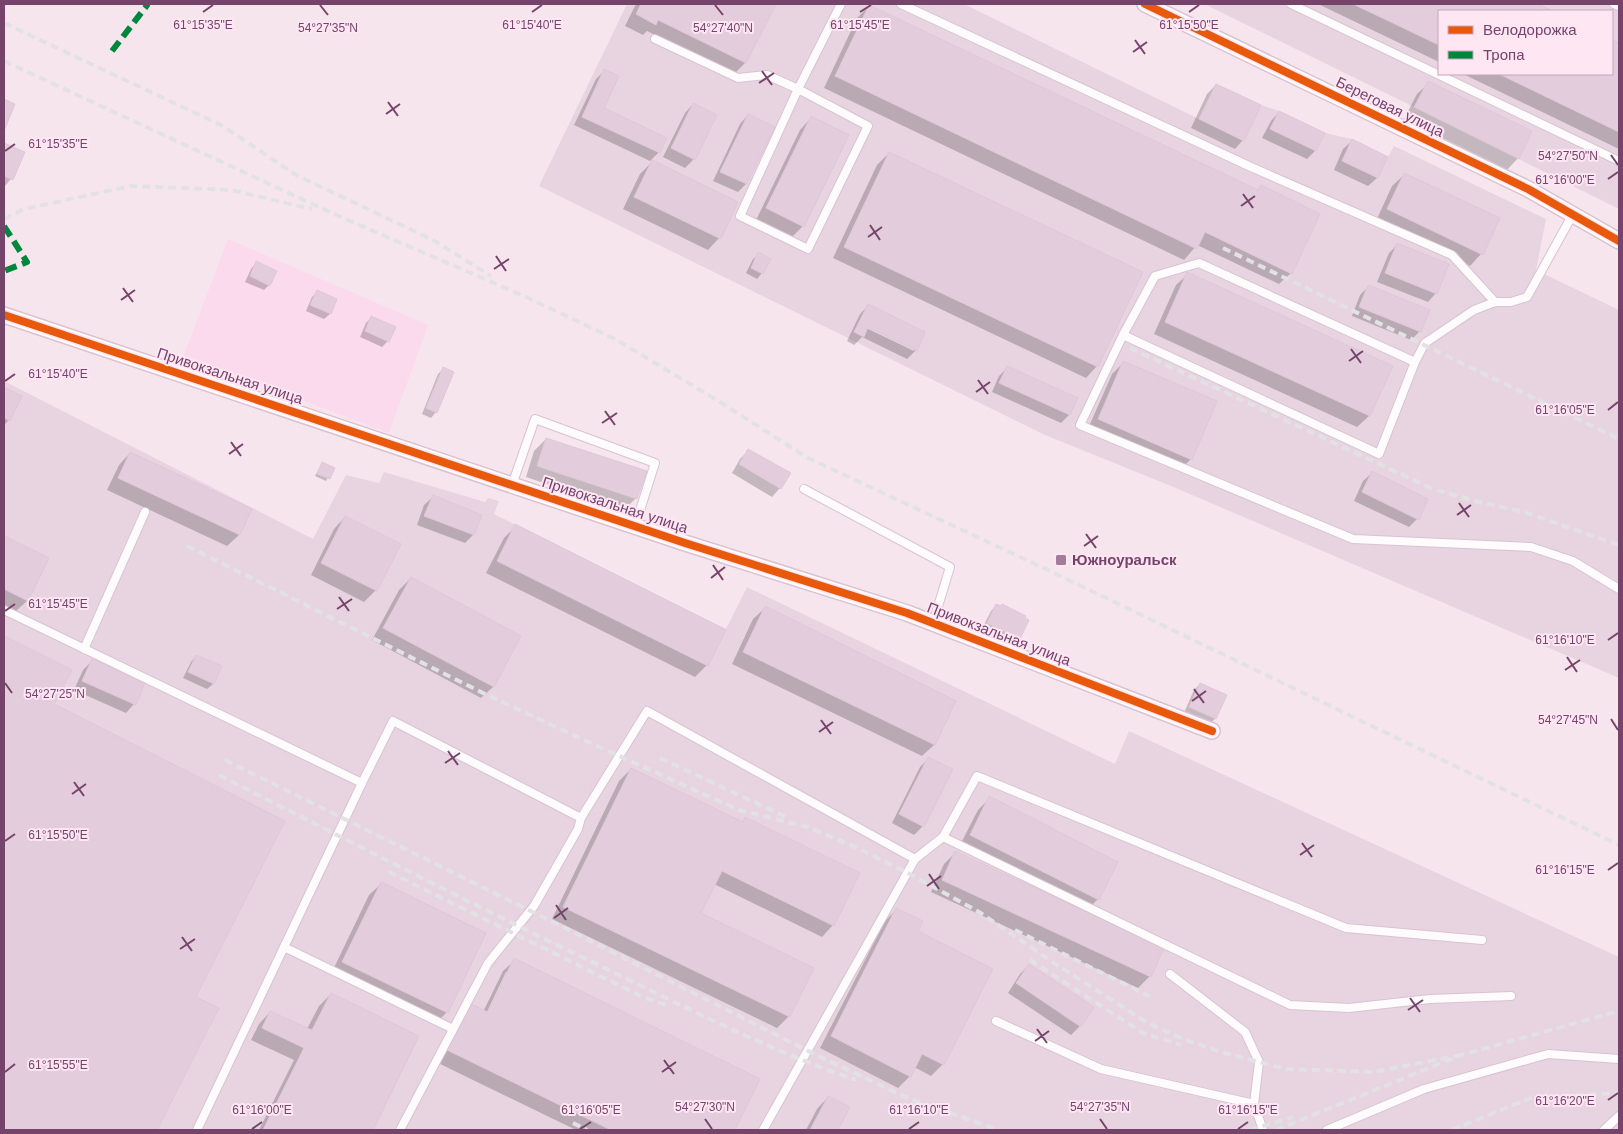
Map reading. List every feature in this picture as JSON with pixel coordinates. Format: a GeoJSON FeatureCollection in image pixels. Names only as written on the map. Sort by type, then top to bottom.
{"type":"FeatureCollection","features":[{"type":"Feature","properties":{"kind":"street","name":"Береговая улица"},"geometry":{"type":"LineString","coordinates":[[1145,4],[1528,189],[1619,241]]}},
{"type":"Feature","properties":{"kind":"street","name":"Привокзальная улица"},"geometry":{"type":"LineString","coordinates":[[4,315],[635,526],[907,613],[1212,732]]}},
{"type":"Feature","properties":{"kind":"lane"},"geometry":{"type":"LineString","coordinates":[[655,39],[738,78],[767,75],[798,89],[868,126],[808,249],[740,216],[798,89],[841,4]]}},
{"type":"Feature","properties":{"kind":"lane"},"geometry":{"type":"LineString","coordinates":[[901,4],[1251,167],[1452,256],[1495,302]]}},
{"type":"Feature","properties":{"kind":"lane"},"geometry":{"type":"LineString","coordinates":[[1291,4],[1438,74]]}},
{"type":"Feature","properties":{"kind":"lane"},"geometry":{"type":"LineString","coordinates":[[1614,4],[1619,6]]}},
{"type":"Feature","properties":{"kind":"lane"},"geometry":{"type":"LineString","coordinates":[[1439,75],[1619,161]]}},
{"type":"Feature","properties":{"kind":"lane"},"geometry":{"type":"LineString","coordinates":[[1123,335],[1379,454],[1415,362],[1426,343],[1474,310],[1495,302],[1511,302],[1527,297],[1573,214]]}},
{"type":"Feature","properties":{"kind":"lane"},"geometry":{"type":"LineString","coordinates":[[1415,362],[1199,263],[1155,276],[1123,335],[1080,425],[1353,539],[1531,547],[1573,562],[1619,589]]}},
{"type":"Feature","properties":{"kind":"lane"},"geometry":{"type":"LineString","coordinates":[[512,485],[535,419],[655,463],[635,526]]}},
{"type":"Feature","properties":{"kind":"lane"},"geometry":{"type":"LineString","coordinates":[[804,489],[950,568],[933,623]]}},
{"type":"Feature","properties":{"kind":"lane"},"geometry":{"type":"LineString","coordinates":[[84,649],[145,512]]}},
{"type":"Feature","properties":{"kind":"lane"},"geometry":{"type":"LineString","coordinates":[[4,610],[362,783]]}},
{"type":"Feature","properties":{"kind":"lane"},"geometry":{"type":"LineString","coordinates":[[400,1130],[488,963],[534,906],[578,829],[581,818],[647,711],[915,859]]}},
{"type":"Feature","properties":{"kind":"lane"},"geometry":{"type":"LineString","coordinates":[[197,1130],[393,721],[581,818]]}},
{"type":"Feature","properties":{"kind":"lane"},"geometry":{"type":"LineString","coordinates":[[763,1130],[915,859],[943,837],[977,776],[1346,928],[1482,940]]}},
{"type":"Feature","properties":{"kind":"lane"},"geometry":{"type":"LineString","coordinates":[[943,837],[1290,1005],[1349,1008],[1430,999],[1511,996]]}},
{"type":"Feature","properties":{"kind":"lane"},"geometry":{"type":"LineString","coordinates":[[284,947],[453,1029]]}},
{"type":"Feature","properties":{"kind":"lane"},"geometry":{"type":"LineString","coordinates":[[1170,974],[1245,1032],[1260,1062],[1254,1104],[1263,1130]]}},
{"type":"Feature","properties":{"kind":"lane"},"geometry":{"type":"LineString","coordinates":[[996,1021],[1101,1069],[1254,1104]]}},
{"type":"Feature","properties":{"kind":"lane"},"geometry":{"type":"LineString","coordinates":[[1327,1130],[1424,1089],[1548,1054],[1619,1059]]}},
{"type":"Feature","properties":{"kind":"lane"},"geometry":{"type":"LineString","coordinates":[[1604,1130],[1619,1116]]}},
{"type":"Feature","properties":{"kind":"shaded area"},"geometry":{"type":"Polygon","coordinates":[[[627,4],[964,4],[1199,119],[1216,84],[1325,133],[1352,139],[1388,157],[1394,146],[1546,219],[1536,270],[1619,310],[1619,678],[1171,486],[1045,435],[539,186],[627,4]]]}},
{"type":"Feature","properties":{"kind":"shaded area"},"geometry":{"type":"Polygon","coordinates":[[[1204,4],[1619,4],[1619,209],[1414,107],[1204,4]]]}},
{"type":"Feature","properties":{"kind":"shaded area"},"geometry":{"type":"Polygon","coordinates":[[[228,239],[428,325],[389,433],[184,355],[228,239]]]}},
{"type":"Feature","properties":{"kind":"shaded area"},"geometry":{"type":"Polygon","coordinates":[[[4,381],[313,539],[346,475],[379,483],[384,472],[485,502],[488,498],[499,501],[494,514],[726,629],[747,587],[1115,764],[1129,731],[1619,957],[1619,1130],[4,1130],[4,381]]]}},
{"type":"Feature","properties":{"kind":"building"},"geometry":{"type":"Polygon","coordinates":[[[641,4],[776,4],[746,63],[658,20],[656,25],[636,14],[641,4]]]}},
{"type":"Feature","properties":{"kind":"building"},"geometry":{"type":"Polygon","coordinates":[[[1353,4],[1537,4],[1551,10],[1438,10],[1438,45],[1353,4]]]}},
{"type":"Feature","properties":{"kind":"building"},"geometry":{"type":"Polygon","coordinates":[[[869,5],[1258,190],[1261,185],[1320,214],[1292,274],[1205,232],[1197,249],[835,76],[869,5]]]}},
{"type":"Feature","properties":{"kind":"building"},"geometry":{"type":"Polygon","coordinates":[[[1613,40],[1619,43],[1619,132],[1501,75],[1613,75],[1613,40]]]}},
{"type":"Feature","properties":{"kind":"building"},"geometry":{"type":"Polygon","coordinates":[[[604,69],[619,76],[604,108],[667,138],[660,153],[582,117],[604,69]]]}},
{"type":"Feature","properties":{"kind":"building"},"geometry":{"type":"Polygon","coordinates":[[[1428,81],[1532,131],[1519,159],[1414,107],[1428,81]]]}},
{"type":"Feature","properties":{"kind":"building"},"geometry":{"type":"Polygon","coordinates":[[[1216,84],[1261,105],[1244,141],[1199,119],[1216,84]]]}},
{"type":"Feature","properties":{"kind":"building"},"geometry":{"type":"Polygon","coordinates":[[[4,99],[15,104],[4,131],[4,99]]]}},
{"type":"Feature","properties":{"kind":"building"},"geometry":{"type":"Polygon","coordinates":[[[693,103],[717,115],[695,160],[671,148],[693,103]]]}},
{"type":"Feature","properties":{"kind":"building"},"geometry":{"type":"Polygon","coordinates":[[[1279,111],[1325,133],[1316,151],[1270,129],[1279,111]]]}},
{"type":"Feature","properties":{"kind":"building"},"geometry":{"type":"Polygon","coordinates":[[[748,114],[775,127],[747,184],[720,172],[748,114]]]}},
{"type":"Feature","properties":{"kind":"building"},"geometry":{"type":"Polygon","coordinates":[[[811,116],[849,135],[804,227],[766,208],[811,116]]]}},
{"type":"Feature","properties":{"kind":"building"},"geometry":{"type":"Polygon","coordinates":[[[1352,139],[1388,157],[1378,178],[1342,161],[1352,139]]]}},
{"type":"Feature","properties":{"kind":"building"},"geometry":{"type":"Polygon","coordinates":[[[4,143],[25,152],[13,180],[4,176],[4,143]]]}},
{"type":"Feature","properties":{"kind":"building"},"geometry":{"type":"Polygon","coordinates":[[[889,152],[1143,272],[1098,367],[844,247],[889,152]]]}},
{"type":"Feature","properties":{"kind":"building"},"geometry":{"type":"Polygon","coordinates":[[[652,160],[738,202],[721,239],[634,197],[652,160]]]}},
{"type":"Feature","properties":{"kind":"building"},"geometry":{"type":"Polygon","coordinates":[[[1404,173],[1500,218],[1483,255],[1387,209],[1404,173]]]}},
{"type":"Feature","properties":{"kind":"building"},"geometry":{"type":"Polygon","coordinates":[[[1397,243],[1449,264],[1437,294],[1385,273],[1397,243]]]}},
{"type":"Feature","properties":{"kind":"building"},"geometry":{"type":"Polygon","coordinates":[[[758,252],[771,259],[763,274],[751,268],[758,252]]]}},
{"type":"Feature","properties":{"kind":"building"},"geometry":{"type":"Polygon","coordinates":[[[256,261],[277,271],[270,286],[250,276],[256,261]]]}},
{"type":"Feature","properties":{"kind":"building"},"geometry":{"type":"Polygon","coordinates":[[[1187,272],[1393,366],[1370,416],[1165,322],[1187,272]]]}},
{"type":"Feature","properties":{"kind":"building"},"geometry":{"type":"Polygon","coordinates":[[[1368,285],[1430,310],[1421,332],[1359,307],[1368,285]]]}},
{"type":"Feature","properties":{"kind":"building"},"geometry":{"type":"Polygon","coordinates":[[[317,290],[337,299],[331,314],[310,305],[317,290]]]}},
{"type":"Feature","properties":{"kind":"building"},"geometry":{"type":"Polygon","coordinates":[[[868,304],[925,332],[917,351],[868,327],[864,337],[854,332],[868,304]]]}},
{"type":"Feature","properties":{"kind":"building"},"geometry":{"type":"Polygon","coordinates":[[[371,316],[396,327],[389,342],[365,331],[371,316]]]}},
{"type":"Feature","properties":{"kind":"building"},"geometry":{"type":"Polygon","coordinates":[[[1123,361],[1217,401],[1192,460],[1098,419],[1123,361]]]}},
{"type":"Feature","properties":{"kind":"building"},"geometry":{"type":"Polygon","coordinates":[[[1007,366],[1078,398],[1070,415],[999,383],[1007,366]]]}},
{"type":"Feature","properties":{"kind":"building"},"geometry":{"type":"Polygon","coordinates":[[[443,367],[454,372],[437,413],[426,408],[443,367]]]}},
{"type":"Feature","properties":{"kind":"building"},"geometry":{"type":"Polygon","coordinates":[[[4,387],[22,396],[10,421],[4,418],[4,387]]]}},
{"type":"Feature","properties":{"kind":"building"},"geometry":{"type":"Polygon","coordinates":[[[546,438],[647,471],[637,499],[537,466],[546,438]]]}},
{"type":"Feature","properties":{"kind":"building"},"geometry":{"type":"Polygon","coordinates":[[[748,449],[791,473],[781,489],[739,464],[748,449]]]}},
{"type":"Feature","properties":{"kind":"building"},"geometry":{"type":"Polygon","coordinates":[[[130,452],[252,509],[240,535],[118,478],[130,452]]]}},
{"type":"Feature","properties":{"kind":"building"},"geometry":{"type":"Polygon","coordinates":[[[322,462],[335,468],[330,479],[317,474],[322,462]]]}},
{"type":"Feature","properties":{"kind":"building"},"geometry":{"type":"Polygon","coordinates":[[[1372,471],[1428,499],[1419,520],[1362,492],[1372,471]]]}},
{"type":"Feature","properties":{"kind":"building"},"geometry":{"type":"Polygon","coordinates":[[[433,495],[482,515],[474,535],[424,516],[433,495]]]}},
{"type":"Feature","properties":{"kind":"building"},"geometry":{"type":"Polygon","coordinates":[[[345,516],[401,544],[377,591],[321,563],[345,516]]]}},
{"type":"Feature","properties":{"kind":"building"},"geometry":{"type":"Polygon","coordinates":[[[515,524],[726,630],[708,666],[497,561],[515,524]]]}},
{"type":"Feature","properties":{"kind":"building"},"geometry":{"type":"Polygon","coordinates":[[[4,536],[49,558],[28,601],[4,589],[4,536]]]}},
{"type":"Feature","properties":{"kind":"building"},"geometry":{"type":"Polygon","coordinates":[[[411,577],[521,636],[494,687],[383,628],[411,577]]]}},
{"type":"Feature","properties":{"kind":"building"},"geometry":{"type":"Polygon","coordinates":[[[996,604],[1001,606],[1002,604],[1026,616],[1025,618],[1029,620],[1020,639],[987,623],[996,604]]]}},
{"type":"Feature","properties":{"kind":"building"},"geometry":{"type":"Polygon","coordinates":[[[765,606],[956,701],[935,745],[743,652],[765,606]]]}},
{"type":"Feature","properties":{"kind":"building"},"geometry":{"type":"Polygon","coordinates":[[[4,636],[72,670],[54,704],[285,821],[196,997],[219,1008],[157,1130],[4,1130],[4,636]]]}},
{"type":"Feature","properties":{"kind":"building"},"geometry":{"type":"Polygon","coordinates":[[[196,655],[222,666],[214,684],[188,672],[196,655]]]}},
{"type":"Feature","properties":{"kind":"building"},"geometry":{"type":"Polygon","coordinates":[[[92,659],[145,683],[136,705],[82,681],[92,659]]]}},
{"type":"Feature","properties":{"kind":"building"},"geometry":{"type":"Polygon","coordinates":[[[1200,683],[1227,695],[1216,719],[1189,707],[1200,683]]]}},
{"type":"Feature","properties":{"kind":"building"},"geometry":{"type":"Polygon","coordinates":[[[928,757],[953,769],[924,827],[899,814],[928,757]]]}},
{"type":"Feature","properties":{"kind":"building"},"geometry":{"type":"Polygon","coordinates":[[[631,768],[743,822],[745,817],[860,873],[834,926],[722,871],[701,913],[814,968],[790,1017],[563,907],[631,768]]]}},
{"type":"Feature","properties":{"kind":"building"},"geometry":{"type":"Polygon","coordinates":[[[989,796],[1118,862],[1099,900],[970,835],[989,796]]]}},
{"type":"Feature","properties":{"kind":"building"},"geometry":{"type":"Polygon","coordinates":[[[955,851],[1164,948],[1151,977],[942,880],[955,851]]]}},
{"type":"Feature","properties":{"kind":"building"},"geometry":{"type":"Polygon","coordinates":[[[381,882],[486,933],[448,1013],[342,962],[381,882]]]}},
{"type":"Feature","properties":{"kind":"building"},"geometry":{"type":"Polygon","coordinates":[[[896,908],[923,921],[918,931],[993,969],[944,1065],[922,1054],[911,1077],[831,1036],[896,908]]]}},
{"type":"Feature","properties":{"kind":"building"},"geometry":{"type":"Polygon","coordinates":[[[514,958],[760,1079],[735,1130],[611,1130],[447,1050],[469,1003],[488,1012],[514,958]]]}},
{"type":"Feature","properties":{"kind":"building"},"geometry":{"type":"Polygon","coordinates":[[[1029,964],[1094,1007],[1081,1027],[1016,983],[1029,964]]]}},
{"type":"Feature","properties":{"kind":"building"},"geometry":{"type":"Polygon","coordinates":[[[331,993],[419,1036],[373,1130],[263,1130],[304,1048],[262,1028],[270,1011],[312,1030],[331,993]]]}},
{"type":"Feature","properties":{"kind":"building"},"geometry":{"type":"Polygon","coordinates":[[[828,1096],[850,1107],[838,1130],[810,1130],[828,1096]]]}},
{"type":"Feature","properties":{"kind":"railway"},"geometry":{"type":"LineString","coordinates":[[4,23],[223,126],[296,175],[433,240],[491,276]]}},
{"type":"Feature","properties":{"kind":"railway"},"geometry":{"type":"LineString","coordinates":[[4,61],[334,214],[524,296],[615,339],[808,458],[1050,571],[1619,845]]}},
{"type":"Feature","properties":{"kind":"railway"},"geometry":{"type":"LineString","coordinates":[[4,219],[24,209],[131,186],[231,190],[312,209]]}},
{"type":"Feature","properties":{"kind":"railway"},"geometry":{"type":"LineString","coordinates":[[1223,248],[1619,439]]}},
{"type":"Feature","properties":{"kind":"railway"},"geometry":{"type":"LineString","coordinates":[[1130,348],[1433,489],[1524,512],[1619,545]]}},
{"type":"Feature","properties":{"kind":"railway"},"geometry":{"type":"LineString","coordinates":[[187,546],[483,693],[586,741],[739,810],[808,827],[853,846],[908,873],[979,912],[1060,967],[1148,1023],[1183,1039],[1221,1052],[1286,1069],[1373,1072],[1461,1055]]}},
{"type":"Feature","properties":{"kind":"railway"},"geometry":{"type":"LineString","coordinates":[[660,758],[786,817]]}},
{"type":"Feature","properties":{"kind":"railway"},"geometry":{"type":"LineString","coordinates":[[225,760],[551,921],[814,1054],[910,1099],[999,1130]]}},
{"type":"Feature","properties":{"kind":"railway"},"geometry":{"type":"LineString","coordinates":[[219,775],[463,899],[701,1015],[762,1043],[856,1080]]}},
{"type":"Feature","properties":{"kind":"railway"},"geometry":{"type":"LineString","coordinates":[[389,872],[645,998],[669,1006]]}},
{"type":"Feature","properties":{"kind":"railway"},"geometry":{"type":"LineString","coordinates":[[1015,930],[1149,996]]}},
{"type":"Feature","properties":{"kind":"railway"},"geometry":{"type":"LineString","coordinates":[[1030,960],[1143,1033],[1181,1045]]}},
{"type":"Feature","properties":{"kind":"railway"},"geometry":{"type":"LineString","coordinates":[[1276,1130],[1461,1055],[1619,1011]]}},
{"type":"Feature","properties":{"kind":"railway"},"geometry":{"type":"LineString","coordinates":[[1452,1130],[1533,1097],[1619,1093]]}},
{"type":"Feature","properties":{"kind":"railway"},"geometry":{"type":"LineString","coordinates":[[1250,1130],[1293,1117]]}},
{"type":"Feature","properties":{"kind":"railway"},"geometry":{"type":"LineString","coordinates":[[573,1123],[587,1130]]}},
{"type":"Feature","properties":{"kind":"marked path"},"geometry":{"type":"LineString","coordinates":[[112,51],[148,4]]}},
{"type":"Feature","properties":{"kind":"marked path"},"geometry":{"type":"LineString","coordinates":[[4,226],[27,262],[4,271]]}},
{"type":"Feature","properties":{"kind":"cycle path"},"geometry":{"type":"LineString","coordinates":[[1145,4],[1528,189],[1619,241]]}},
{"type":"Feature","properties":{"kind":"cycle path"},"geometry":{"type":"LineString","coordinates":[[4,315],[685,543],[907,613],[1212,731]]}},
{"type":"Feature","properties":{"kind":"place","name":"Южноуральск"},"geometry":{"type":"Point","coordinates":[1061,560]}}]}
